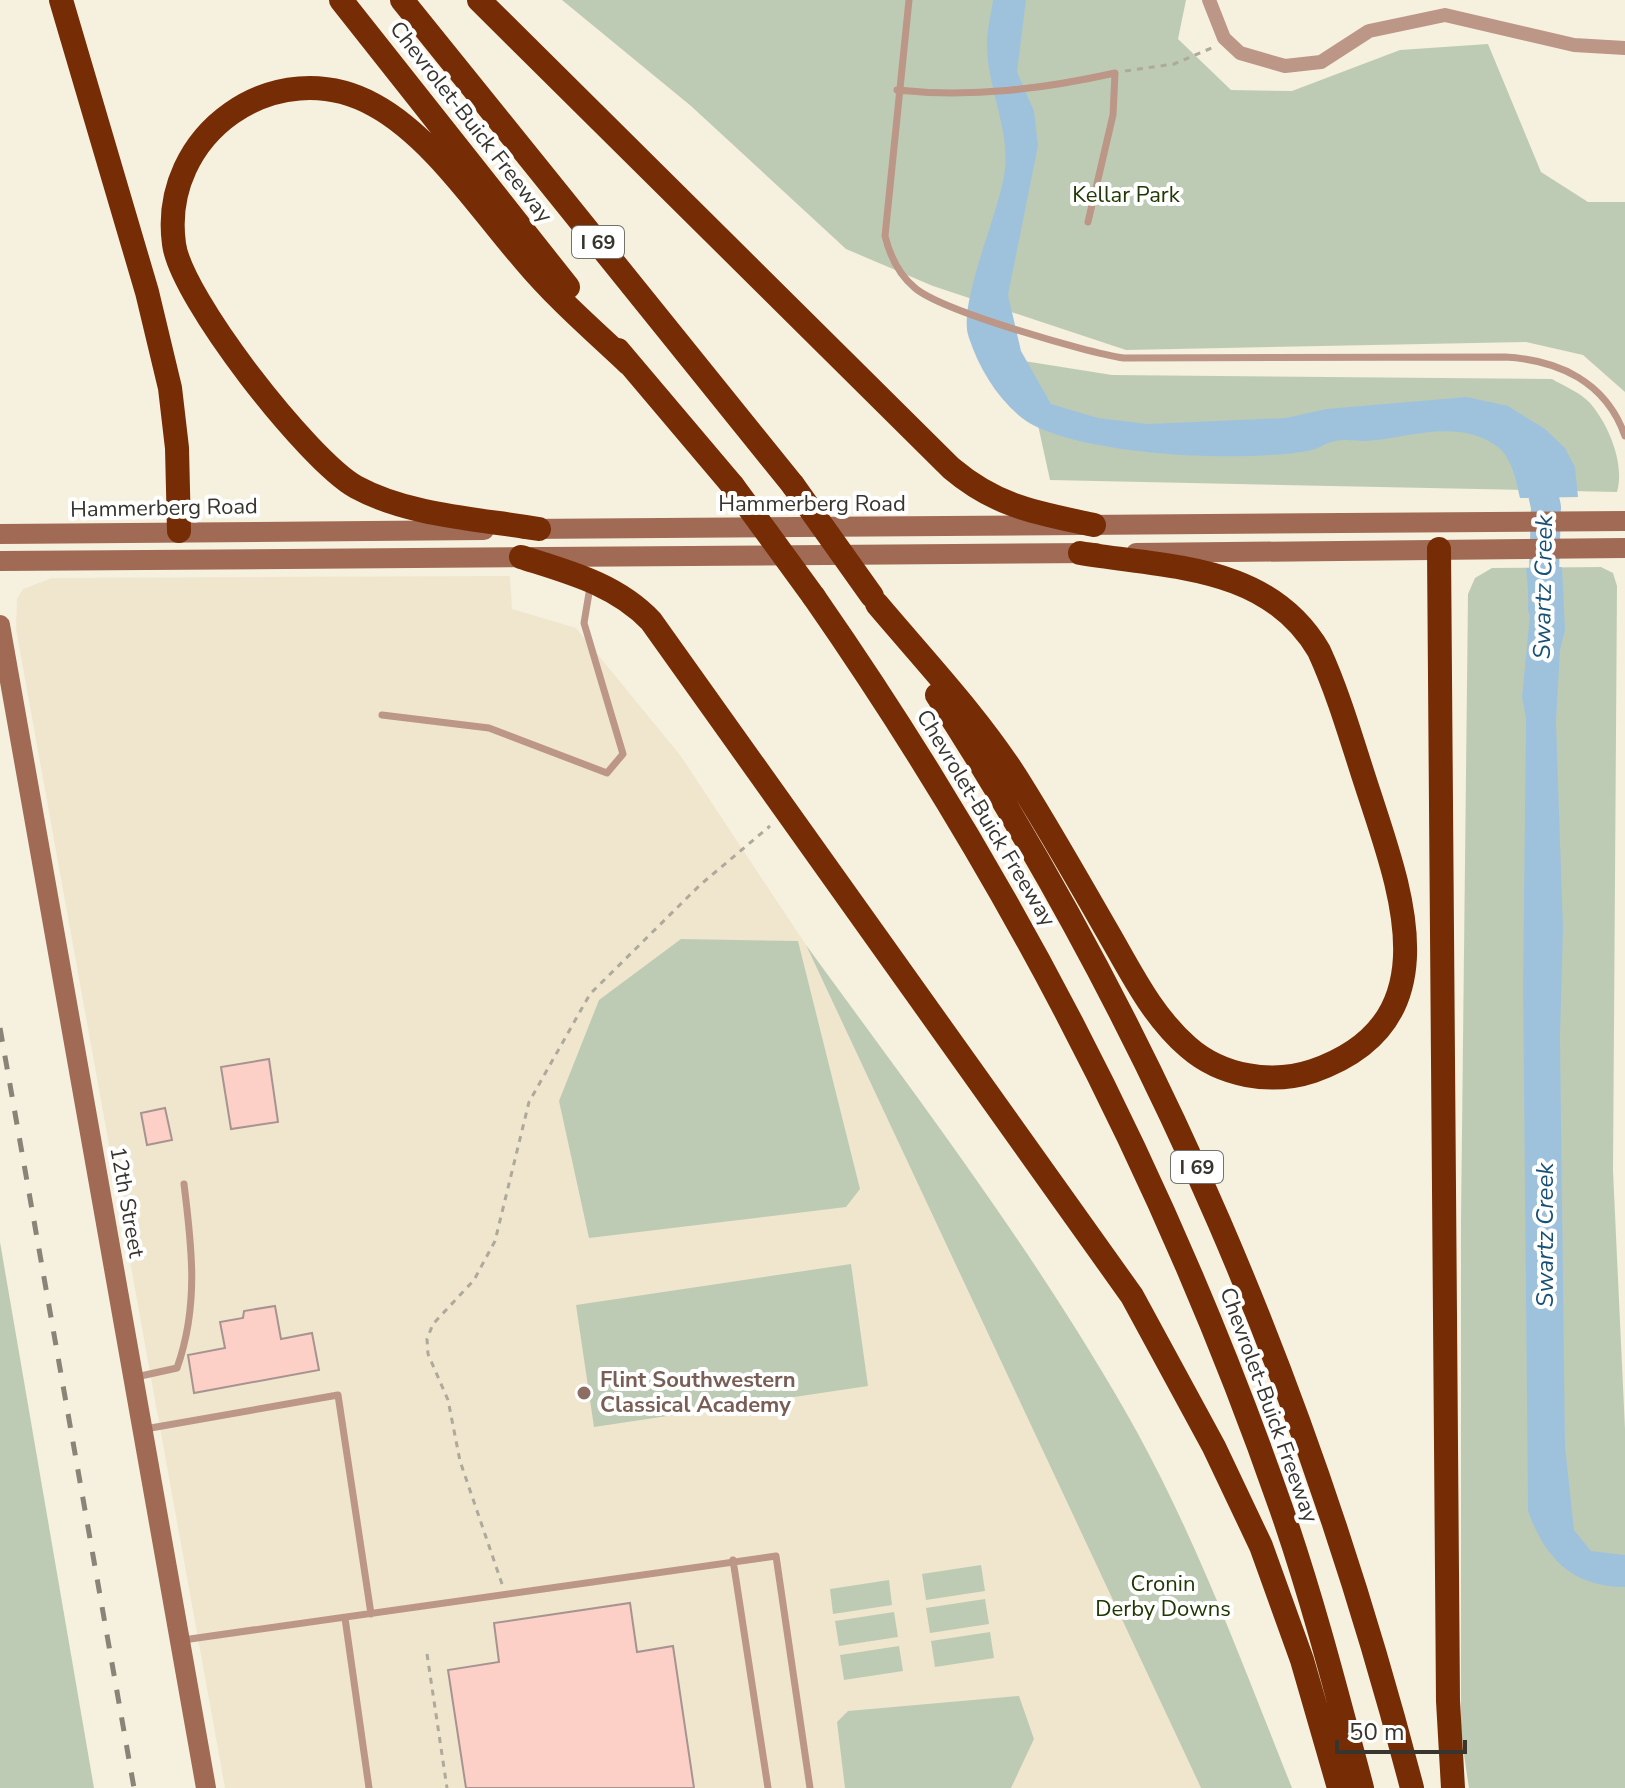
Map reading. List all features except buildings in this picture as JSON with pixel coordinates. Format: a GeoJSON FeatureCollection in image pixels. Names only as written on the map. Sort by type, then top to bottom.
{"type":"FeatureCollection","features":[{"type":"Feature","properties":{"kind":"highway"},"geometry":{"type":"LineString","coordinates":[[61,0],[143,277],[170,388],[178,462],[179,531]]}},
{"type":"Feature","properties":{"kind":"highway","name":"Chevrolet-Buick Freeway"},"geometry":{"type":"LineString","coordinates":[[341,0],[628,363],[733,486],[814,597],[923,757],[999,887],[1044,967],[1148,1176],[1201,1296],[1282,1510],[1362,1788]]}},
{"type":"Feature","properties":{"kind":"highway","name":"Chevrolet-Buick Freeway"},"geometry":{"type":"LineString","coordinates":[[402,0],[793,485],[874,600],[1018,824],[1070,912],[1212,1199],[1308,1442],[1372,1636],[1412,1788]]}},
{"type":"Feature","properties":{"kind":"highway"},"geometry":{"type":"LineString","coordinates":[[479,0],[951,468],[981,492],[1017,509],[1094,525]]}},
{"type":"Feature","properties":{"kind":"highway"},"geometry":{"type":"LineString","coordinates":[[539,529],[418,507],[370,494],[339,476],[312,449],[212,325],[180,267],[174,247],[173,211],[190,155],[215,123],[248,101],[267,93],[288,88],[332,89],[365,100],[420,141],[551,290],[628,363]]}},
{"type":"Feature","properties":{"kind":"highway"},"geometry":{"type":"LineString","coordinates":[[1439,549],[1448,1701],[1453,1788]]}},
{"type":"Feature","properties":{"kind":"highway"},"geometry":{"type":"LineString","coordinates":[[874,600],[997,748],[1144,994],[1176,1036],[1207,1060],[1245,1075],[1288,1077],[1330,1064],[1365,1040],[1385,1016],[1399,990],[1408,947],[1396,874],[1319,651],[1299,620],[1285,606],[1238,582],[1080,553]]}},
{"type":"Feature","properties":{"kind":"highway"},"geometry":{"type":"LineString","coordinates":[[521,557],[591,580],[638,607],[664,636],[1132,1296],[1214,1447],[1261,1546],[1302,1660],[1339,1788]]}},
{"type":"Feature","properties":{"kind":"street"},"geometry":{"type":"LineString","coordinates":[[1209,0],[1219,43],[1258,60],[1297,65],[1321,62],[1369,31],[1445,15],[1574,45],[1625,48]]}},
{"type":"Feature","properties":{"kind":"street","name":"Hammerberg Road"},"geometry":{"type":"LineString","coordinates":[[0,534],[1625,521]]}},
{"type":"Feature","properties":{"kind":"street"},"geometry":{"type":"LineString","coordinates":[[1413,522],[1430,533],[1439,549]]}},
{"type":"Feature","properties":{"kind":"street"},"geometry":{"type":"LineString","coordinates":[[179,531],[188,548],[207,559]]}},
{"type":"Feature","properties":{"kind":"street"},"geometry":{"type":"LineString","coordinates":[[0,561],[1625,548]]}},
{"type":"Feature","properties":{"kind":"street","name":"12th Street"},"geometry":{"type":"LineString","coordinates":[[0,625],[206,1788]]}},
{"type":"Feature","properties":{"kind":"lane"},"geometry":{"type":"LineString","coordinates":[[909,0],[885,218],[889,251],[896,266],[917,289],[963,310],[1124,358],[1533,359],[1560,366],[1593,387],[1615,414],[1625,436]]}},
{"type":"Feature","properties":{"kind":"lane"},"geometry":{"type":"LineString","coordinates":[[897,90],[938,94],[1039,89],[1115,73],[1113,115],[1088,222]]}},
{"type":"Feature","properties":{"kind":"lane"},"geometry":{"type":"LineString","coordinates":[[382,715],[489,728],[607,773],[623,754],[584,623],[591,580]]}},
{"type":"Feature","properties":{"kind":"lane"},"geometry":{"type":"LineString","coordinates":[[133,1377],[177,1368],[182,1353],[190,1319],[194,1270],[184,1184]]}},
{"type":"Feature","properties":{"kind":"lane"},"geometry":{"type":"LineString","coordinates":[[143,1429],[338,1395],[371,1614]]}},
{"type":"Feature","properties":{"kind":"lane"},"geometry":{"type":"LineString","coordinates":[[180,1640],[776,1556],[810,1788]]}},
{"type":"Feature","properties":{"kind":"lane"},"geometry":{"type":"LineString","coordinates":[[733,1560],[768,1788]]}},
{"type":"Feature","properties":{"kind":"lane"},"geometry":{"type":"LineString","coordinates":[[345,1618],[369,1788]]}},
{"type":"Feature","properties":{"kind":"path"},"geometry":{"type":"LineString","coordinates":[[1115,73],[1174,64],[1219,43]]}},
{"type":"Feature","properties":{"kind":"path"},"geometry":{"type":"LineString","coordinates":[[504,1594],[500,1573],[460,1461],[448,1400],[428,1354],[427,1339],[433,1324],[487,1260],[495,1241],[529,1102],[590,994],[700,885],[771,826]]}},
{"type":"Feature","properties":{"kind":"path"},"geometry":{"type":"LineString","coordinates":[[427,1654],[447,1788]]}},
{"type":"Feature","properties":{"kind":"shaded area","name":"Flint Southwestern Classical Academy"},"geometry":{"type":"Polygon","coordinates":[[[510,576],[512,609],[576,628],[680,755],[806,945],[1201,1788],[225,1788],[16,629],[17,599],[23,589],[52,578],[510,576]]]}},
{"type":"Feature","properties":{"kind":"green space","name":"Kellar Park"},"geometry":{"type":"Polygon","coordinates":[[[562,0],[1186,0],[1178,39],[1231,90],[1292,91],[1400,50],[1488,44],[1541,172],[1588,202],[1625,202],[1625,392],[1583,355],[1526,342],[1126,350],[933,286],[846,249],[691,106],[562,0]]]}},
{"type":"Feature","properties":{"kind":"green space"},"geometry":{"type":"Polygon","coordinates":[[[1024,361],[1112,375],[1552,379],[1586,399],[1603,422],[1617,457],[1617,492],[1050,480],[1024,361]]]}},
{"type":"Feature","properties":{"kind":"green space"},"geometry":{"type":"Polygon","coordinates":[[[1601,567],[1613,573],[1617,586],[1613,1171],[1625,1429],[1625,1788],[1469,1788],[1461,1735],[1461,1221],[1468,594],[1475,578],[1492,568],[1601,567]]]}},
{"type":"Feature","properties":{"kind":"green space"},"geometry":{"type":"Polygon","coordinates":[[[681,939],[798,941],[860,1189],[846,1207],[589,1238],[559,1101],[599,1000],[681,939]]]}},
{"type":"Feature","properties":{"kind":"green space","name":"Cronin Derby Downs"},"geometry":{"type":"Polygon","coordinates":[[[806,945],[1021,1244],[1137,1432],[1201,1563],[1292,1788],[1201,1788],[806,945]]]}},
{"type":"Feature","properties":{"kind":"green space"},"geometry":{"type":"Polygon","coordinates":[[[0,1242],[94,1788],[0,1788],[0,1242]]]}},
{"type":"Feature","properties":{"kind":"green space"},"geometry":{"type":"Polygon","coordinates":[[[851,1264],[868,1386],[594,1427],[576,1305],[851,1264]]]}},
{"type":"Feature","properties":{"kind":"green space"},"geometry":{"type":"Polygon","coordinates":[[[981,1565],[985,1591],[926,1600],[922,1574],[981,1565]]]}},
{"type":"Feature","properties":{"kind":"green space"},"geometry":{"type":"Polygon","coordinates":[[[889,1580],[892,1605],[833,1614],[830,1589],[889,1580]]]}},
{"type":"Feature","properties":{"kind":"green space"},"geometry":{"type":"Polygon","coordinates":[[[985,1599],[989,1624],[930,1633],[926,1608],[985,1599]]]}},
{"type":"Feature","properties":{"kind":"green space"},"geometry":{"type":"Polygon","coordinates":[[[894,1612],[898,1637],[839,1646],[835,1621],[894,1612]]]}},
{"type":"Feature","properties":{"kind":"green space"},"geometry":{"type":"Polygon","coordinates":[[[990,1632],[994,1658],[935,1667],[931,1641],[990,1632]]]}},
{"type":"Feature","properties":{"kind":"green space"},"geometry":{"type":"Polygon","coordinates":[[[899,1646],[903,1671],[844,1680],[840,1655],[899,1646]]]}},
{"type":"Feature","properties":{"kind":"green space"},"geometry":{"type":"Polygon","coordinates":[[[1019,1696],[1034,1739],[1011,1788],[845,1788],[837,1722],[848,1711],[1019,1696]]]}},
{"type":"Feature","properties":{"kind":"water"},"geometry":{"type":"Polygon","coordinates":[[[993,0],[1026,0],[1017,72],[1034,111],[1038,146],[1008,295],[1021,351],[1051,404],[1098,418],[1148,424],[1286,418],[1326,409],[1467,397],[1508,406],[1545,429],[1565,448],[1575,467],[1578,497],[1520,498],[1512,468],[1501,449],[1464,433],[1447,431],[1365,441],[1339,440],[1311,450],[1279,455],[1202,456],[1079,441],[1046,431],[1022,418],[997,392],[984,371],[969,338],[967,323],[974,280],[1005,168],[1004,138],[988,63],[988,30],[993,0]]]}},
{"type":"Feature","properties":{"kind":"water"},"geometry":{"type":"Polygon","coordinates":[[[1562,567],[1565,630],[1560,650],[1556,722],[1563,929],[1560,1037],[1565,1446],[1574,1530],[1591,1551],[1625,1555],[1625,1587],[1590,1582],[1563,1567],[1543,1543],[1528,1511],[1523,986],[1526,718],[1522,697],[1530,614],[1526,568],[1562,567]]]}},
{"type":"Feature","properties":{"kind":"waterway","name":"Swartz Creek"},"geometry":{"type":"LineString","coordinates":[[1535,458],[1546,507],[1543,608]]}},
{"type":"Feature","properties":{"kind":"railway"},"geometry":{"type":"LineString","coordinates":[[0,1028],[134,1788]]}},
{"type":"Feature","properties":{"kind":"place","name":"Flint Southwestern Classical Academy"},"geometry":{"type":"Point","coordinates":[584,1393]}}]}
